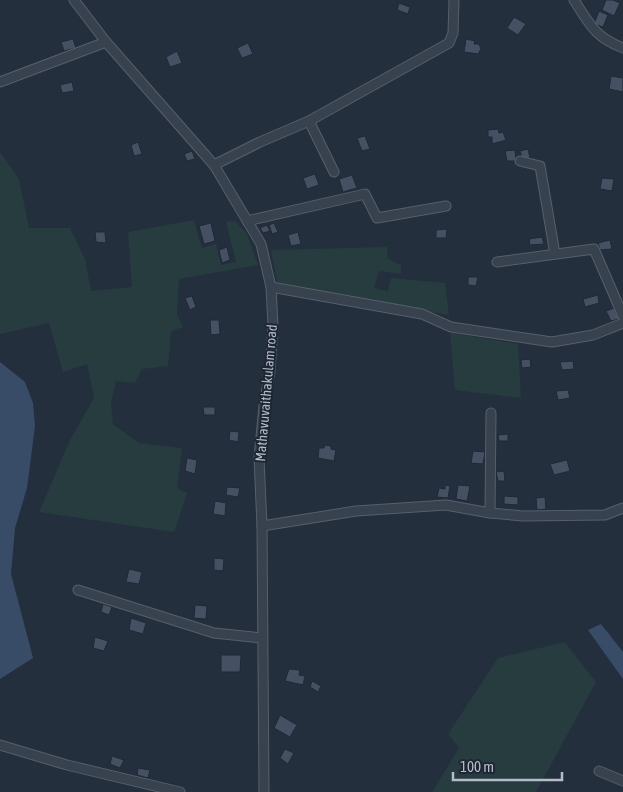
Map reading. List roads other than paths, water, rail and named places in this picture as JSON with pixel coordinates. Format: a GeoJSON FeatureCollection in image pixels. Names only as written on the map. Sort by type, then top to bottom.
{"type":"FeatureCollection","features":[{"type":"Feature","properties":{"kind":"street","name":"Mathavuvaithakulam road"},"geometry":{"type":"LineString","coordinates":[[74,0],[106,42],[214,165],[261,244],[271,287],[273,326],[270,371],[264,406],[259,458],[262,526],[264,792]]}},
{"type":"Feature","properties":{"kind":"street"},"geometry":{"type":"LineString","coordinates":[[214,165],[260,142],[309,121],[450,43],[453,33],[454,0]]}},
{"type":"Feature","properties":{"kind":"street"},"geometry":{"type":"LineString","coordinates":[[574,0],[593,30],[609,42],[623,48]]}},
{"type":"Feature","properties":{"kind":"street"},"geometry":{"type":"LineString","coordinates":[[0,82],[106,42]]}},
{"type":"Feature","properties":{"kind":"street"},"geometry":{"type":"LineString","coordinates":[[309,121],[334,172]]}},
{"type":"Feature","properties":{"kind":"street"},"geometry":{"type":"LineString","coordinates":[[520,160],[540,166],[555,254]]}},
{"type":"Feature","properties":{"kind":"street"},"geometry":{"type":"LineString","coordinates":[[247,221],[365,194],[377,218],[446,206]]}},
{"type":"Feature","properties":{"kind":"street"},"geometry":{"type":"LineString","coordinates":[[497,262],[594,249],[623,316]]}},
{"type":"Feature","properties":{"kind":"street"},"geometry":{"type":"LineString","coordinates":[[271,287],[422,314],[451,327],[552,342],[593,335],[623,323]]}},
{"type":"Feature","properties":{"kind":"street"},"geometry":{"type":"LineString","coordinates":[[490,513],[491,414]]}},
{"type":"Feature","properties":{"kind":"street"},"geometry":{"type":"LineString","coordinates":[[262,526],[356,511],[446,505],[490,513],[524,516],[605,515],[623,508]]}},
{"type":"Feature","properties":{"kind":"street"},"geometry":{"type":"LineString","coordinates":[[78,590],[214,633],[262,638]]}},
{"type":"Feature","properties":{"kind":"street"},"geometry":{"type":"LineString","coordinates":[[0,745],[180,792]]}},
{"type":"Feature","properties":{"kind":"street"},"geometry":{"type":"LineString","coordinates":[[599,772],[623,781]]}},
{"type":"Feature","properties":{"kind":"water"},"geometry":{"type":"Polygon","coordinates":[[[0,362],[25,382],[33,403],[35,426],[27,488],[15,528],[11,574],[33,658],[0,679],[0,362]]]}},
{"type":"Feature","properties":{"kind":"water"},"geometry":{"type":"Polygon","coordinates":[[[601,624],[623,652],[623,679],[588,630],[601,624]]]}}]}
